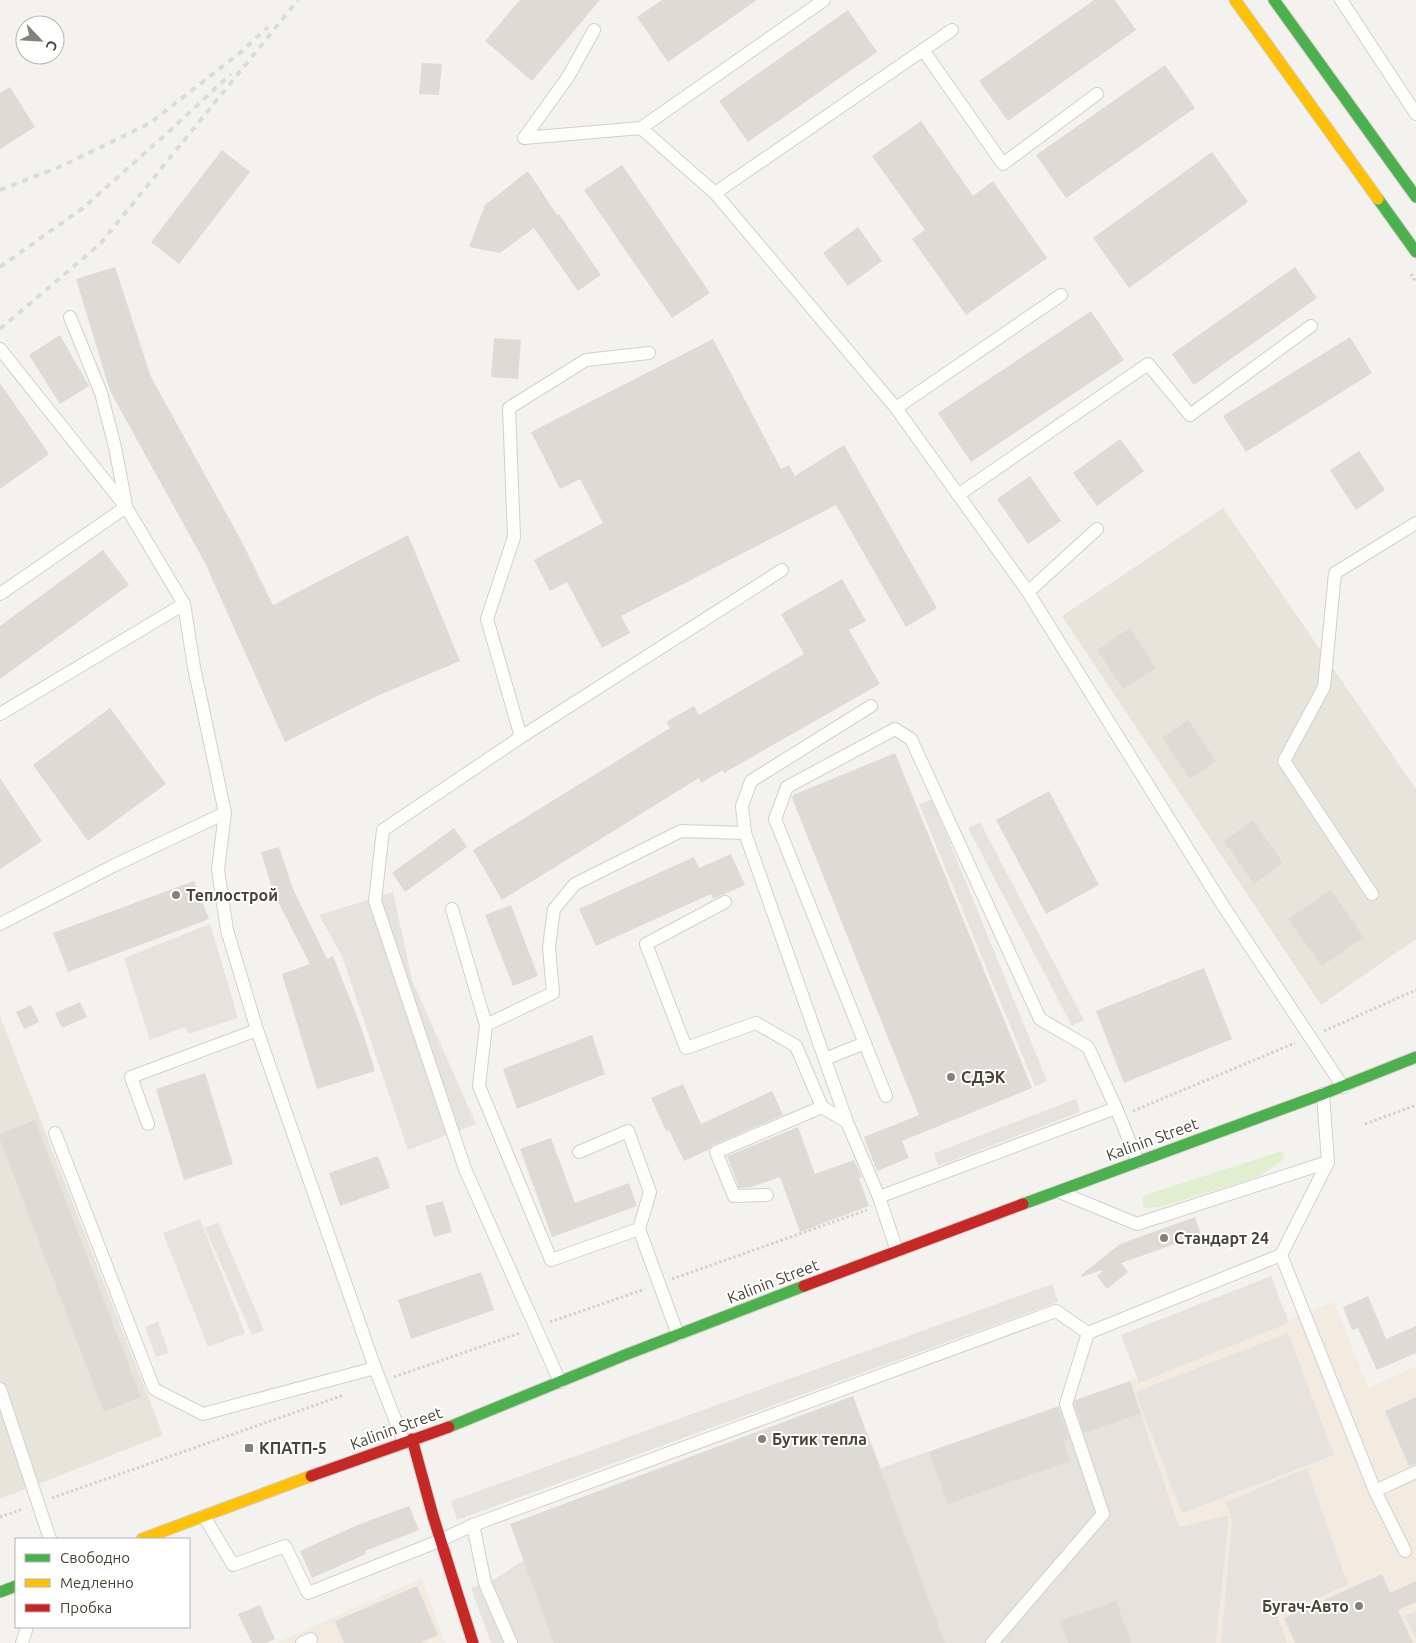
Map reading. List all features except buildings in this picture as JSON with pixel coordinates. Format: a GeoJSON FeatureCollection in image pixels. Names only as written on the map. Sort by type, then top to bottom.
{"type":"FeatureCollection","features":[{"type":"Feature","properties":{"kind":"main road"},"geometry":{"type":"LineString","coordinates":[[1235,0],[1416,252]]}},
{"type":"Feature","properties":{"kind":"main road"},"geometry":{"type":"LineString","coordinates":[[1274,0],[1416,198]]}},
{"type":"Feature","properties":{"kind":"main road","name":"Kalinin Street"},"geometry":{"type":"LineString","coordinates":[[145,1538],[408,1440],[460,1423],[678,1335],[896,1251],[1323,1094],[1416,1057]]}},
{"type":"Feature","properties":{"kind":"main road"},"geometry":{"type":"LineString","coordinates":[[408,1440],[473,1643]]}},
{"type":"Feature","properties":{"kind":"main road"},"geometry":{"type":"LineString","coordinates":[[0,1592],[15,1586]]}},
{"type":"Feature","properties":{"kind":"lane"},"geometry":{"type":"LineString","coordinates":[[594,30],[568,77],[524,138],[641,128],[824,0]]}},
{"type":"Feature","properties":{"kind":"lane"},"geometry":{"type":"LineString","coordinates":[[1341,0],[1416,114]]}},
{"type":"Feature","properties":{"kind":"lane"},"geometry":{"type":"LineString","coordinates":[[715,193],[952,30]]}},
{"type":"Feature","properties":{"kind":"lane"},"geometry":{"type":"LineString","coordinates":[[923,50],[1004,164],[1097,94]]}},
{"type":"Feature","properties":{"kind":"lane"},"geometry":{"type":"LineString","coordinates":[[641,128],[715,193],[896,408],[1028,592],[1222,904],[1343,1086]]}},
{"type":"Feature","properties":{"kind":"lane"},"geometry":{"type":"LineString","coordinates":[[896,408],[1062,295]]}},
{"type":"Feature","properties":{"kind":"lane"},"geometry":{"type":"LineString","coordinates":[[70,317],[101,393],[115,448],[126,507]]}},
{"type":"Feature","properties":{"kind":"lane"},"geometry":{"type":"LineString","coordinates":[[958,495],[1148,364],[1190,415],[1311,326]]}},
{"type":"Feature","properties":{"kind":"lane"},"geometry":{"type":"LineString","coordinates":[[0,349],[126,507],[184,604],[194,667],[225,813],[218,870],[227,930],[257,1030],[375,1368],[408,1440]]}},
{"type":"Feature","properties":{"kind":"lane"},"geometry":{"type":"LineString","coordinates":[[521,737],[486,619],[514,537],[510,408],[586,360],[649,354]]}},
{"type":"Feature","properties":{"kind":"lane"},"geometry":{"type":"LineString","coordinates":[[0,594],[126,507]]}},
{"type":"Feature","properties":{"kind":"lane"},"geometry":{"type":"LineString","coordinates":[[1372,894],[1284,761],[1324,687],[1335,573],[1416,523]]}},
{"type":"Feature","properties":{"kind":"lane"},"geometry":{"type":"LineString","coordinates":[[1028,592],[1097,530]]}},
{"type":"Feature","properties":{"kind":"lane"},"geometry":{"type":"LineString","coordinates":[[560,1382],[465,1169],[375,901],[382,830],[521,737],[782,570]]}},
{"type":"Feature","properties":{"kind":"lane"},"geometry":{"type":"LineString","coordinates":[[0,714],[184,604]]}},
{"type":"Feature","properties":{"kind":"lane"},"geometry":{"type":"LineString","coordinates":[[871,706],[750,781],[742,806],[745,833],[848,1122],[880,1201],[896,1251]]}},
{"type":"Feature","properties":{"kind":"lane"},"geometry":{"type":"LineString","coordinates":[[886,1096],[775,819],[787,788],[895,729],[911,738],[1040,1018],[1088,1047],[1138,1162]]}},
{"type":"Feature","properties":{"kind":"lane"},"geometry":{"type":"LineString","coordinates":[[0,924],[113,866],[225,813]]}},
{"type":"Feature","properties":{"kind":"lane"},"geometry":{"type":"LineString","coordinates":[[486,1025],[553,993],[549,947],[554,909],[575,884],[681,831],[745,833]]}},
{"type":"Feature","properties":{"kind":"lane"},"geometry":{"type":"LineString","coordinates":[[726,902],[646,944],[686,1048],[756,1023],[796,1046],[822,1106],[848,1122]]}},
{"type":"Feature","properties":{"kind":"lane"},"geometry":{"type":"LineString","coordinates":[[452,910],[486,1025],[479,1086],[551,1260],[639,1228]]}},
{"type":"Feature","properties":{"kind":"lane"},"geometry":{"type":"LineString","coordinates":[[148,1124],[131,1077],[257,1030]]}},
{"type":"Feature","properties":{"kind":"lane"},"geometry":{"type":"LineString","coordinates":[[825,1058],[865,1043]]}},
{"type":"Feature","properties":{"kind":"lane"},"geometry":{"type":"LineString","coordinates":[[1088,1333],[1281,1255],[1328,1162],[1323,1094]]}},
{"type":"Feature","properties":{"kind":"lane"},"geometry":{"type":"LineString","coordinates":[[767,1195],[734,1196],[716,1152],[822,1106]]}},
{"type":"Feature","properties":{"kind":"lane"},"geometry":{"type":"LineString","coordinates":[[880,1201],[1118,1113]]}},
{"type":"Feature","properties":{"kind":"lane"},"geometry":{"type":"LineString","coordinates":[[579,1152],[628,1131],[650,1192],[639,1228],[678,1335]]}},
{"type":"Feature","properties":{"kind":"lane"},"geometry":{"type":"LineString","coordinates":[[55,1134],[154,1389],[203,1414],[375,1368]]}},
{"type":"Feature","properties":{"kind":"lane"},"geometry":{"type":"LineString","coordinates":[[1057,1191],[1137,1224],[1328,1162]]}},
{"type":"Feature","properties":{"kind":"lane"},"geometry":{"type":"LineString","coordinates":[[1281,1255],[1376,1491],[1405,1551]]}},
{"type":"Feature","properties":{"kind":"lane"},"geometry":{"type":"LineString","coordinates":[[204,1516],[233,1565],[285,1546],[308,1593],[473,1526],[1056,1311],[1088,1333]]}},
{"type":"Feature","properties":{"kind":"lane"},"geometry":{"type":"LineString","coordinates":[[992,1643],[1103,1514],[1066,1404],[1088,1333]]}},
{"type":"Feature","properties":{"kind":"lane"},"geometry":{"type":"LineString","coordinates":[[0,1389],[6,1422],[39,1503],[50,1538]]}},
{"type":"Feature","properties":{"kind":"lane"},"geometry":{"type":"LineString","coordinates":[[1376,1491],[1416,1472]]}},
{"type":"Feature","properties":{"kind":"lane"},"geometry":{"type":"LineString","coordinates":[[473,1526],[485,1582],[511,1643]]}},
{"type":"Feature","properties":{"kind":"lane"},"geometry":{"type":"LineString","coordinates":[[22,1643],[27,1628]]}},
{"type":"Feature","properties":{"kind":"path"},"geometry":{"type":"LineString","coordinates":[[1118,1113],[1310,1037],[1416,990]]}},
{"type":"Feature","properties":{"kind":"path"},"geometry":{"type":"LineString","coordinates":[[1365,1124],[1416,1104]]}},
{"type":"Feature","properties":{"kind":"path"},"geometry":{"type":"LineString","coordinates":[[380,1382],[659,1284],[880,1201]]}},
{"type":"Feature","properties":{"kind":"path"},"geometry":{"type":"LineString","coordinates":[[0,1517],[352,1392]]}},
{"type":"Feature","properties":{"kind":"shaded area"},"geometry":{"type":"Polygon","coordinates":[[[1223,508],[1416,789],[1416,939],[1321,1005],[1062,616],[1223,508]]]}},
{"type":"Feature","properties":{"kind":"shaded area"},"geometry":{"type":"Polygon","coordinates":[[[932,799],[1047,1081],[1035,1086],[919,804],[932,799]]]}},
{"type":"Feature","properties":{"kind":"shaded area"},"geometry":{"type":"Polygon","coordinates":[[[980,822],[1084,1020],[1072,1026],[968,828],[980,822]]]}},
{"type":"Feature","properties":{"kind":"shaded area"},"geometry":{"type":"Polygon","coordinates":[[[393,892],[412,980],[476,1124],[408,1150],[342,956],[319,915],[393,892]]]}},
{"type":"Feature","properties":{"kind":"shaded area"},"geometry":{"type":"Polygon","coordinates":[[[210,924],[238,1018],[189,1034],[185,1027],[150,1040],[124,958],[210,924]]]}},
{"type":"Feature","properties":{"kind":"shaded area"},"geometry":{"type":"Polygon","coordinates":[[[0,1016],[163,1435],[0,1499],[0,1016]]]}},
{"type":"Feature","properties":{"kind":"shaded area"},"geometry":{"type":"Polygon","coordinates":[[[1076,1099],[1080,1112],[938,1166],[934,1153],[1076,1099]]]}},
{"type":"Feature","properties":{"kind":"shaded area"},"geometry":{"type":"Polygon","coordinates":[[[200,1219],[245,1333],[208,1347],[163,1233],[200,1219]]]}},
{"type":"Feature","properties":{"kind":"shaded area"},"geometry":{"type":"Polygon","coordinates":[[[218,1222],[264,1330],[252,1335],[205,1228],[218,1222]]]}},
{"type":"Feature","properties":{"kind":"shaded area"},"geometry":{"type":"Polygon","coordinates":[[[1271,1276],[1289,1323],[1139,1383],[1121,1335],[1271,1276]]]}},
{"type":"Feature","properties":{"kind":"shaded area"},"geometry":{"type":"Polygon","coordinates":[[[1052,1284],[1058,1302],[457,1520],[451,1501],[1052,1284]]]}},
{"type":"Feature","properties":{"kind":"shaded area"},"geometry":{"type":"Polygon","coordinates":[[[1334,1302],[1368,1388],[1416,1366],[1416,1643],[1216,1643],[1229,1515],[1179,1527],[1130,1381],[1334,1302]]]}},
{"type":"Feature","properties":{"kind":"shaded area"},"geometry":{"type":"Polygon","coordinates":[[[158,1322],[169,1353],[156,1357],[145,1327],[158,1322]]]}},
{"type":"Feature","properties":{"kind":"shaded area"},"geometry":{"type":"Polygon","coordinates":[[[1288,1333],[1334,1455],[1182,1513],[1135,1392],[1288,1333]]]}},
{"type":"Feature","properties":{"kind":"shaded area"},"geometry":{"type":"Polygon","coordinates":[[[1130,1381],[1179,1527],[1229,1515],[1216,1643],[491,1643],[471,1588],[495,1579],[524,1560],[867,1432],[881,1468],[1130,1381]]]}},
{"type":"Feature","properties":{"kind":"shaded area"},"geometry":{"type":"Polygon","coordinates":[[[1307,1468],[1348,1585],[1277,1615],[1287,1643],[1221,1643],[1232,1521],[1226,1502],[1307,1468]]]}},
{"type":"Feature","properties":{"kind":"shaded area"},"geometry":{"type":"Polygon","coordinates":[[[422,1578],[445,1643],[276,1643],[422,1578]]]}},
{"type":"Feature","properties":{"kind":"shaded area"},"geometry":{"type":"Polygon","coordinates":[[[1416,1611],[1416,1639],[1405,1616],[1416,1611]]]}},
{"type":"Feature","properties":{"kind":"green space"},"geometry":{"type":"Polygon","coordinates":[[[1282,1151],[1284,1154],[1282,1161],[1258,1177],[1160,1207],[1144,1208],[1142,1196],[1282,1151]]]}},
{"type":"Feature","properties":{"kind":"railway"},"geometry":{"type":"LineString","coordinates":[[0,329],[100,244],[298,0]]}},
{"type":"Feature","properties":{"kind":"railway"},"geometry":{"type":"LineString","coordinates":[[0,190],[64,165],[150,123],[241,52],[268,27]]}},
{"type":"Feature","properties":{"kind":"railway"},"geometry":{"type":"LineString","coordinates":[[0,267],[83,208],[231,74]]}},
{"type":"Feature","properties":{"kind":"traffic: fast"},"geometry":{"type":"LineString","coordinates":[[1274,0],[1416,197]]}},
{"type":"Feature","properties":{"kind":"traffic: fast"},"geometry":{"type":"LineString","coordinates":[[1378,199],[1416,252]]}},
{"type":"Feature","properties":{"kind":"traffic: fast"},"geometry":{"type":"LineString","coordinates":[[1023,1204],[1323,1094],[1416,1057]]}},
{"type":"Feature","properties":{"kind":"traffic: fast"},"geometry":{"type":"LineString","coordinates":[[449,1427],[625,1355],[804,1286]]}},
{"type":"Feature","properties":{"kind":"traffic: fast"},"geometry":{"type":"LineString","coordinates":[[0,1592],[15,1586]]}},
{"type":"Feature","properties":{"kind":"traffic: slow"},"geometry":{"type":"LineString","coordinates":[[1235,0],[1378,199]]}},
{"type":"Feature","properties":{"kind":"traffic: slow"},"geometry":{"type":"LineString","coordinates":[[145,1538],[311,1476]]}},
{"type":"Feature","properties":{"kind":"traffic: jam"},"geometry":{"type":"LineString","coordinates":[[804,1286],[1023,1204]]}},
{"type":"Feature","properties":{"kind":"traffic: jam"},"geometry":{"type":"LineString","coordinates":[[311,1476],[449,1427]]}},
{"type":"Feature","properties":{"kind":"traffic: jam"},"geometry":{"type":"LineString","coordinates":[[412,1439],[433,1516],[473,1643]]}},
{"type":"Feature","properties":{"kind":"place","name":"Теплострой"},"geometry":{"type":"Point","coordinates":[176,895]}},
{"type":"Feature","properties":{"kind":"place","name":"СДЭК"},"geometry":{"type":"Point","coordinates":[951,1077]}},
{"type":"Feature","properties":{"kind":"place","name":"Стандарт 24"},"geometry":{"type":"Point","coordinates":[1164,1238]}},
{"type":"Feature","properties":{"kind":"place","name":"Бутик тепла"},"geometry":{"type":"Point","coordinates":[762,1439]}},
{"type":"Feature","properties":{"kind":"place","name":"КПАТП-5"},"geometry":{"type":"Point","coordinates":[249,1448]}},
{"type":"Feature","properties":{"kind":"place","name":"Бугач-Авто"},"geometry":{"type":"Point","coordinates":[1359,1606]}}]}
